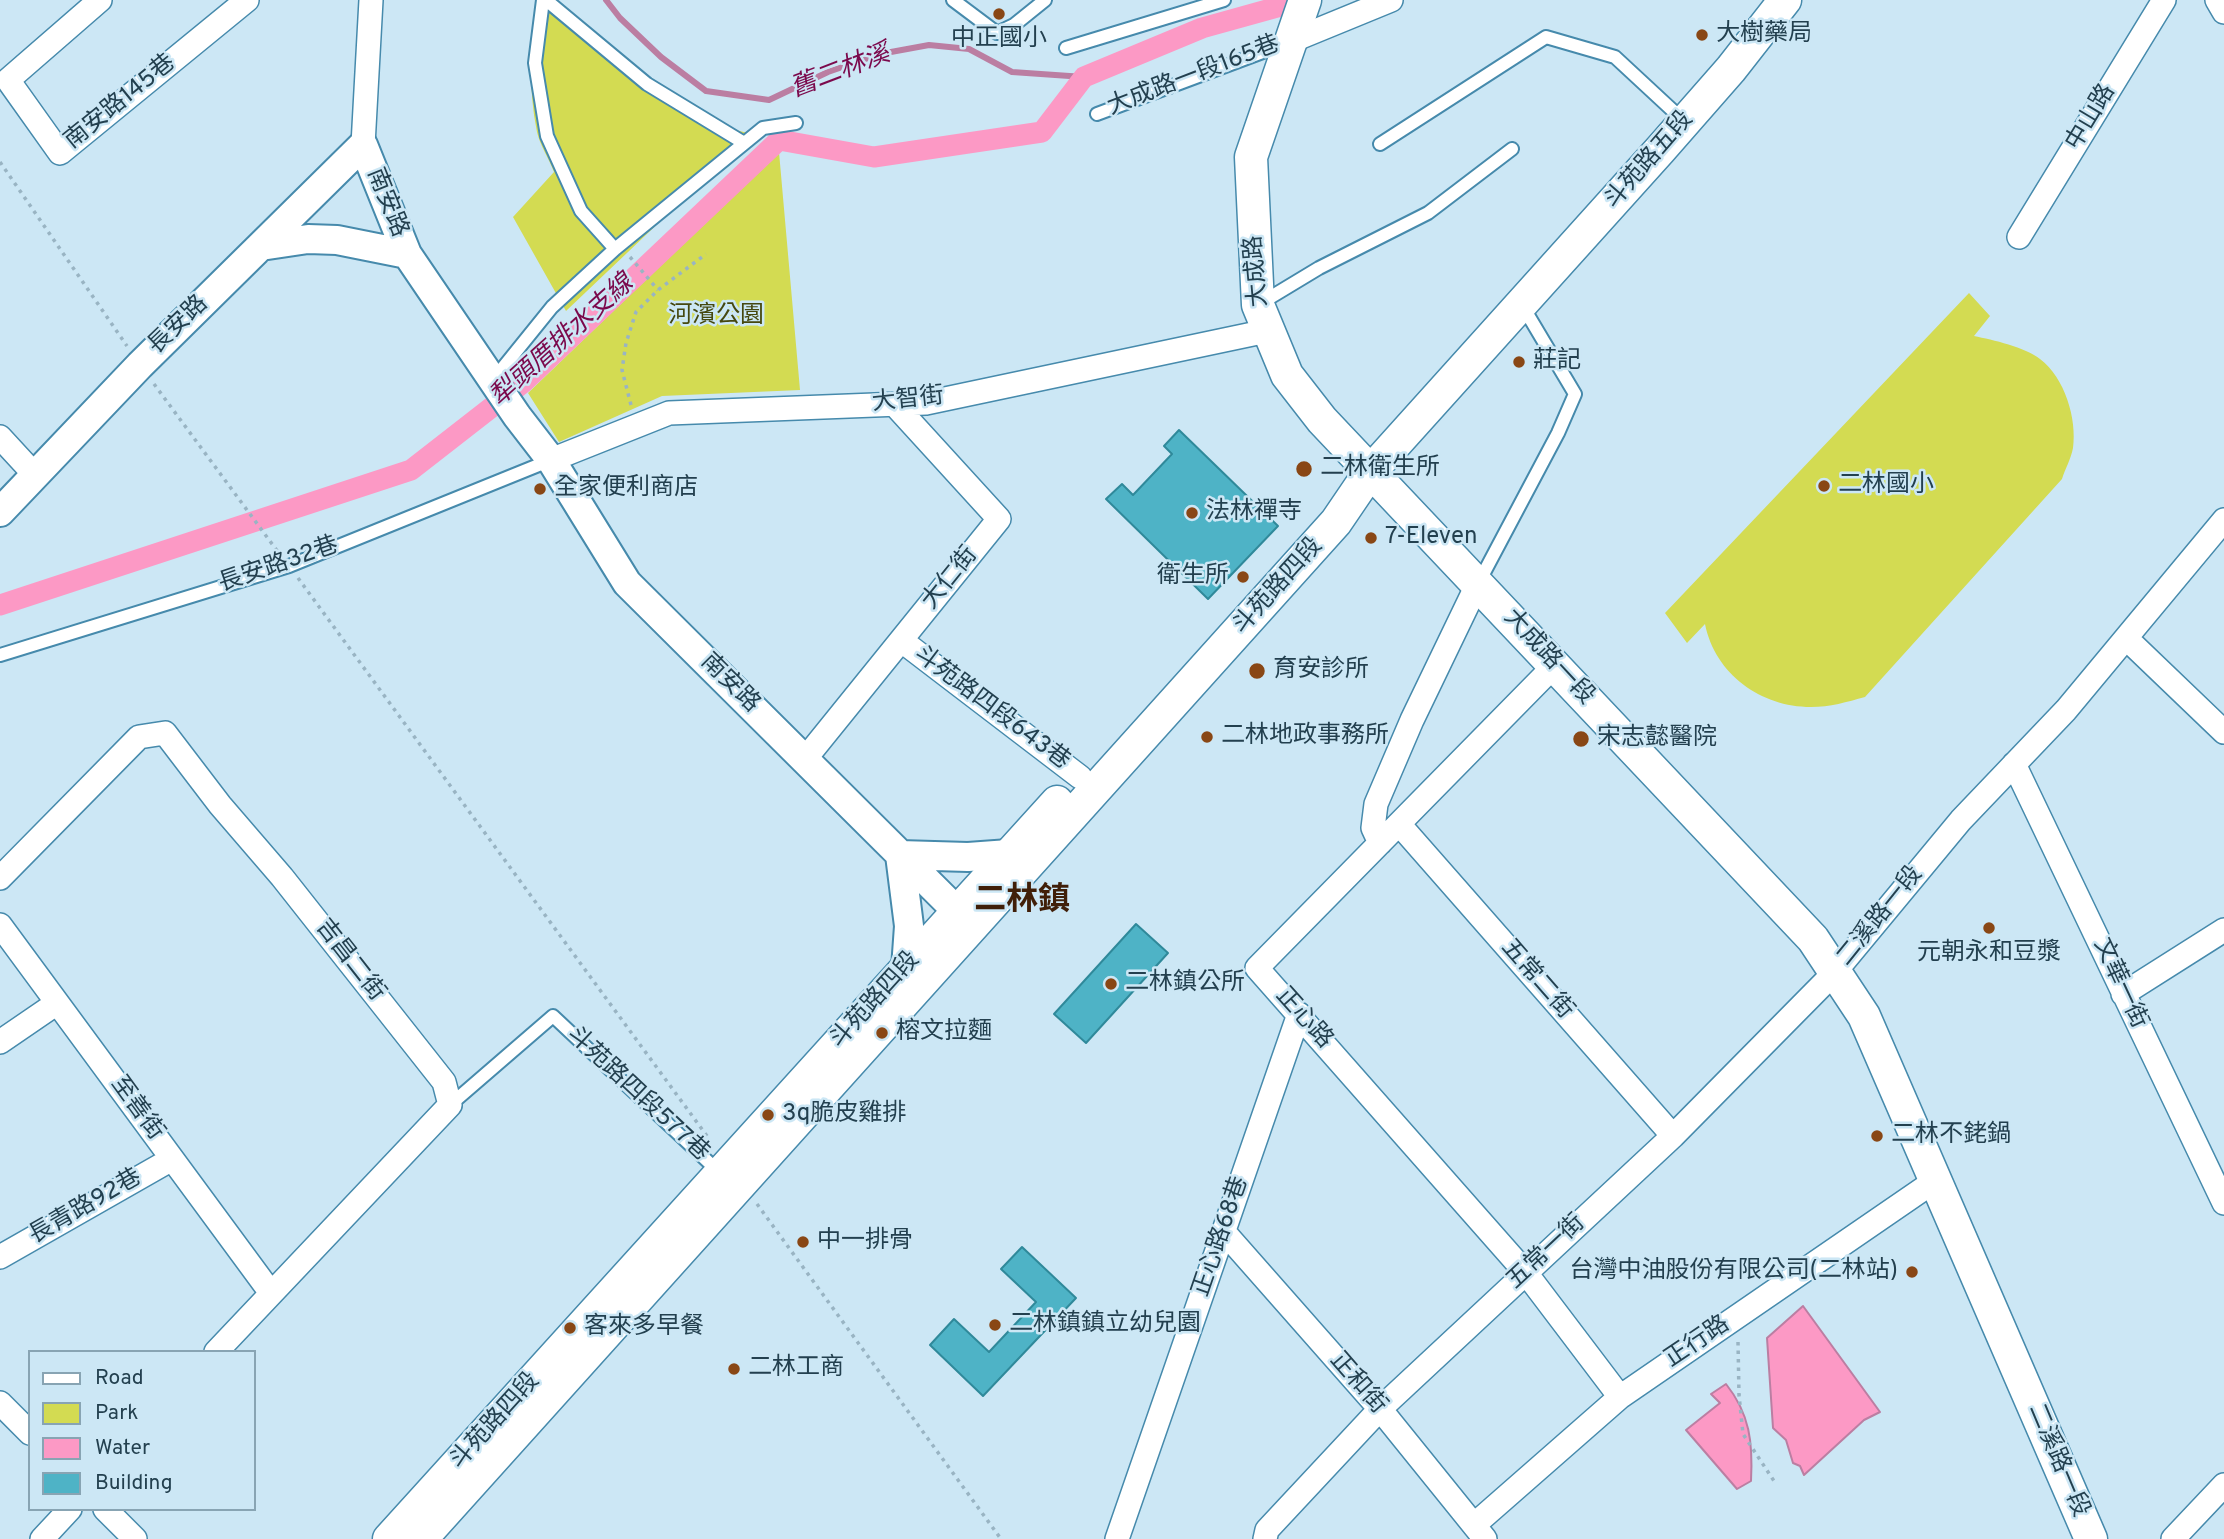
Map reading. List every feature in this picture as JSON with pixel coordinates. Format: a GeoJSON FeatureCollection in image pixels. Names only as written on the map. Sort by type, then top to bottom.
{"type":"FeatureCollection","features":[{"type":"Feature","properties":{"kind":"main road","name":"大成路"},"geometry":{"type":"LineString","coordinates":[[1305,0],[1251,157],[1262,318],[1287,375],[1322,420],[1370,472]]}},
{"type":"Feature","properties":{"kind":"main road","name":"斗苑路五段"},"geometry":{"type":"LineString","coordinates":[[1516,312],[1731,69],[1785,0]]}},
{"type":"Feature","properties":{"kind":"main road","name":"斗苑路四段"},"geometry":{"type":"LineString","coordinates":[[389,1539],[1336,522],[1370,472],[1516,312]]}},
{"type":"Feature","properties":{"kind":"main road","name":"斗苑路四段"},"geometry":{"type":"LineString","coordinates":[[421,1539],[906,968],[964,920],[1009,854],[1324,505],[1370,472]]}},
{"type":"Feature","properties":{"kind":"main road","name":"大成路一段"},"geometry":{"type":"LineString","coordinates":[[1370,472],[1813,939],[1835,972]]}},
{"type":"Feature","properties":{"kind":"main road","name":"二溪路一段"},"geometry":{"type":"LineString","coordinates":[[1835,972],[1864,1016],[2091,1539]]}},
{"type":"Feature","properties":{"kind":"street","name":"南安路145巷"},"geometry":{"type":"LineString","coordinates":[[100,0],[8,80],[60,153],[247,0]]}},
{"type":"Feature","properties":{"kind":"street","name":"南安路"},"geometry":{"type":"LineString","coordinates":[[371,0],[363,145],[407,254],[517,416],[551,460],[627,583],[964,920]]}},
{"type":"Feature","properties":{"kind":"street"},"geometry":{"type":"LineString","coordinates":[[1290,41],[1391,0]]}},
{"type":"Feature","properties":{"kind":"street","name":"中山路"},"geometry":{"type":"LineString","coordinates":[[2019,237],[2164,0]]}},
{"type":"Feature","properties":{"kind":"street"},"geometry":{"type":"LineString","coordinates":[[2217,0],[2224,12]]}},
{"type":"Feature","properties":{"kind":"street","name":"長安路"},"geometry":{"type":"LineString","coordinates":[[0,512],[139,365],[363,145]]}},
{"type":"Feature","properties":{"kind":"street"},"geometry":{"type":"LineString","coordinates":[[261,246],[308,239],[337,240],[407,254]]}},
{"type":"Feature","properties":{"kind":"street","name":"大智街"},"geometry":{"type":"LineString","coordinates":[[551,460],[669,414],[926,403],[1262,318]]}},
{"type":"Feature","properties":{"kind":"street","name":"大仁街"},"geometry":{"type":"LineString","coordinates":[[805,760],[999,519],[894,404]]}},
{"type":"Feature","properties":{"kind":"street"},"geometry":{"type":"LineString","coordinates":[[0,437],[35,475]]}},
{"type":"Feature","properties":{"kind":"street","name":"二溪路一段"},"geometry":{"type":"LineString","coordinates":[[1835,972],[1961,820],[2066,710],[2224,520]]}},
{"type":"Feature","properties":{"kind":"street"},"geometry":{"type":"LineString","coordinates":[[1380,843],[1373,828],[1376,804],[1412,720],[1478,583]]}},
{"type":"Feature","properties":{"kind":"street"},"geometry":{"type":"LineString","coordinates":[[2127,639],[2224,732]]}},
{"type":"Feature","properties":{"kind":"street","name":"斗苑路四段643巷"},"geometry":{"type":"LineString","coordinates":[[902,640],[1080,777]]}},
{"type":"Feature","properties":{"kind":"street","name":"正心路"},"geometry":{"type":"LineString","coordinates":[[1555,665],[1257,968],[1526,1273],[1620,1397]]}},
{"type":"Feature","properties":{"kind":"street","name":"吉昌二街"},"geometry":{"type":"LineString","coordinates":[[0,878],[139,737],[165,733],[444,1082],[450,1105]]}},
{"type":"Feature","properties":{"kind":"street","name":"文華一街"},"geometry":{"type":"LineString","coordinates":[[2014,764],[2123,994],[2215,1163],[2224,1203]]}},
{"type":"Feature","properties":{"kind":"street","name":"五常二街"},"geometry":{"type":"LineString","coordinates":[[1399,824],[1673,1136]]}},
{"type":"Feature","properties":{"kind":"street"},"geometry":{"type":"LineString","coordinates":[[906,968],[909,926],[900,855],[968,857],[1009,854]]}},
{"type":"Feature","properties":{"kind":"street","name":"至善街"},"geometry":{"type":"LineString","coordinates":[[0,925],[271,1293]]}},
{"type":"Feature","properties":{"kind":"street"},"geometry":{"type":"LineString","coordinates":[[2123,994],[2224,930]]}},
{"type":"Feature","properties":{"kind":"street","name":"五常一街"},"geometry":{"type":"LineString","coordinates":[[1265,1539],[1267,1530],[1380,1409],[1673,1136],[1835,972]]}},
{"type":"Feature","properties":{"kind":"street"},"geometry":{"type":"LineString","coordinates":[[0,1042],[57,1003]]}},
{"type":"Feature","properties":{"kind":"street","name":"正心路68巷"},"geometry":{"type":"LineString","coordinates":[[1117,1539],[1299,1014]]}},
{"type":"Feature","properties":{"kind":"street"},"geometry":{"type":"LineString","coordinates":[[218,1350],[450,1105]]}},
{"type":"Feature","properties":{"kind":"street","name":"長青路92巷"},"geometry":{"type":"LineString","coordinates":[[0,1258],[172,1159]]}},
{"type":"Feature","properties":{"kind":"street","name":"正行路"},"geometry":{"type":"LineString","coordinates":[[1480,1532],[1620,1397],[1936,1180]]}},
{"type":"Feature","properties":{"kind":"street","name":"正和街"},"geometry":{"type":"LineString","coordinates":[[1224,1232],[1380,1409],[1480,1532]]}},
{"type":"Feature","properties":{"kind":"street"},"geometry":{"type":"LineString","coordinates":[[0,1403],[28,1431]]}},
{"type":"Feature","properties":{"kind":"street"},"geometry":{"type":"LineString","coordinates":[[2173,1539],[2224,1485]]}},
{"type":"Feature","properties":{"kind":"street"},"geometry":{"type":"LineString","coordinates":[[43,1539],[68,1511]]}},
{"type":"Feature","properties":{"kind":"street"},"geometry":{"type":"LineString","coordinates":[[107,1511],[135,1539]]}},
{"type":"Feature","properties":{"kind":"lane"},"geometry":{"type":"LineString","coordinates":[[545,0],[646,85],[744,143]]}},
{"type":"Feature","properties":{"kind":"lane"},"geometry":{"type":"LineString","coordinates":[[545,0],[535,63],[547,136],[581,211],[615,249]]}},
{"type":"Feature","properties":{"kind":"lane"},"geometry":{"type":"LineString","coordinates":[[953,0],[997,33],[1014,25],[1045,0]]}},
{"type":"Feature","properties":{"kind":"lane"},"geometry":{"type":"LineString","coordinates":[[1066,48],[1224,0]]}},
{"type":"Feature","properties":{"kind":"lane"},"geometry":{"type":"LineString","coordinates":[[1380,144],[1546,37],[1615,57],[1685,121]]}},
{"type":"Feature","properties":{"kind":"lane","name":"大成路一段165巷"},"geometry":{"type":"LineString","coordinates":[[1097,114],[1290,41]]}},
{"type":"Feature","properties":{"kind":"lane"},"geometry":{"type":"LineString","coordinates":[[493,380],[552,307],[615,249],[763,128],[796,123]]}},
{"type":"Feature","properties":{"kind":"lane"},"geometry":{"type":"LineString","coordinates":[[1262,318],[1319,268],[1428,213],[1512,149]]}},
{"type":"Feature","properties":{"kind":"lane"},"geometry":{"type":"LineString","coordinates":[[1478,583],[1558,433],[1575,394],[1516,312]]}},
{"type":"Feature","properties":{"kind":"lane","name":"長安路32巷"},"geometry":{"type":"LineString","coordinates":[[0,655],[289,566],[551,460]]}},
{"type":"Feature","properties":{"kind":"lane","name":"斗苑路四段577巷"},"geometry":{"type":"LineString","coordinates":[[450,1105],[553,1016],[730,1174]]}},
{"type":"Feature","properties":{"kind":"path"},"geometry":{"type":"LineString","coordinates":[[0,162],[139,365],[289,566],[730,1174],[1001,1539]]}},
{"type":"Feature","properties":{"kind":"path"},"geometry":{"type":"LineString","coordinates":[[632,408],[622,370],[626,343],[636,312],[658,290],[706,254]]}},
{"type":"Feature","properties":{"kind":"path"},"geometry":{"type":"LineString","coordinates":[[633,262],[658,290]]}},
{"type":"Feature","properties":{"kind":"path"},"geometry":{"type":"LineString","coordinates":[[1738,1316],[1739,1395],[1743,1434],[1774,1481]]}},
{"type":"Feature","properties":{"kind":"green space","name":"河濱公園"},"geometry":{"type":"Polygon","coordinates":[[[538,0],[549,0],[707,123],[752,134],[566,311],[513,217],[554,172],[538,137],[532,99],[533,33],[538,0]]]}},
{"type":"Feature","properties":{"kind":"green space","name":"河濱公園"},"geometry":{"type":"Polygon","coordinates":[[[779,152],[800,390],[662,396],[559,442],[528,393],[779,152]]]}},
{"type":"Feature","properties":{"kind":"green space"},"geometry":{"type":"Polygon","coordinates":[[[1969,293],[1990,316],[1974,336],[2008,344],[2034,355],[2049,367],[2062,388],[2071,412],[2074,437],[2072,452],[2062,479],[1865,697],[1811,707],[1775,701],[1758,694],[1730,672],[1719,658],[1710,642],[1705,624],[1687,643],[1665,613],[1969,293]]]}},
{"type":"Feature","properties":{"kind":"water"},"geometry":{"type":"Polygon","coordinates":[[[1803,1306],[1880,1412],[1864,1420],[1804,1475],[1800,1466],[1793,1463],[1786,1440],[1773,1428],[1767,1338],[1803,1306]]]}},
{"type":"Feature","properties":{"kind":"water"},"geometry":{"type":"Polygon","coordinates":[[[1726,1384],[1745,1418],[1750,1442],[1751,1481],[1737,1489],[1686,1430],[1720,1403],[1711,1394],[1726,1384]]]}},
{"type":"Feature","properties":{"kind":"building","name":"法林禪寺"},"geometry":{"type":"Polygon","coordinates":[[[1179,430],[1278,526],[1208,599],[1106,499],[1122,484],[1133,495],[1172,454],[1164,446],[1179,430]]]}},
{"type":"Feature","properties":{"kind":"building","name":"二林鎮公所"},"geometry":{"type":"Polygon","coordinates":[[[1136,924],[1168,953],[1086,1043],[1054,1014],[1136,924]]]}},
{"type":"Feature","properties":{"kind":"building"},"geometry":{"type":"Polygon","coordinates":[[[1022,1247],[1076,1298],[983,1396],[930,1345],[954,1319],[989,1352],[1036,1302],[1001,1269],[1022,1247]]]}},
{"type":"Feature","properties":{"kind":"waterway","name":"舊二林溪"},"geometry":{"type":"LineString","coordinates":[[606,0],[620,18],[661,57],[706,91],[769,100],[828,72],[880,54],[929,45],[969,49],[1012,72],[1084,77]]}},
{"type":"Feature","properties":{"kind":"waterway","name":"犁頭厝排水支線"},"geometry":{"type":"LineString","coordinates":[[0,605],[411,470],[524,382],[779,140],[874,157],[1042,132],[1084,77],[1202,28],[1303,0]]}},
{"type":"Feature","properties":{"kind":"place","name":"中正國小"},"geometry":{"type":"Point","coordinates":[999,14]}},
{"type":"Feature","properties":{"kind":"place","name":"大樹藥局"},"geometry":{"type":"Point","coordinates":[1702,35]}},
{"type":"Feature","properties":{"kind":"place","name":"莊記"},"geometry":{"type":"Point","coordinates":[1519,362]}},
{"type":"Feature","properties":{"kind":"place","name":"二林衛生所"},"geometry":{"type":"Point","coordinates":[1304,469]}},
{"type":"Feature","properties":{"kind":"place","name":"二林國小"},"geometry":{"type":"Point","coordinates":[1824,486]}},
{"type":"Feature","properties":{"kind":"place","name":"全家便利商店"},"geometry":{"type":"Point","coordinates":[540,489]}},
{"type":"Feature","properties":{"kind":"place","name":"法林禪寺"},"geometry":{"type":"Point","coordinates":[1192,513]}},
{"type":"Feature","properties":{"kind":"place","name":"7-Eleven"},"geometry":{"type":"Point","coordinates":[1371,538]}},
{"type":"Feature","properties":{"kind":"place","name":"衛生所"},"geometry":{"type":"Point","coordinates":[1243,577]}},
{"type":"Feature","properties":{"kind":"place","name":"育安診所"},"geometry":{"type":"Point","coordinates":[1257,671]}},
{"type":"Feature","properties":{"kind":"place","name":"二林地政事務所"},"geometry":{"type":"Point","coordinates":[1207,737]}},
{"type":"Feature","properties":{"kind":"place","name":"宋志懿醫院"},"geometry":{"type":"Point","coordinates":[1581,739]}},
{"type":"Feature","properties":{"kind":"place","name":"元朝永和豆漿"},"geometry":{"type":"Point","coordinates":[1989,928]}},
{"type":"Feature","properties":{"kind":"place","name":"二林鎮公所"},"geometry":{"type":"Point","coordinates":[1111,984]}},
{"type":"Feature","properties":{"kind":"place","name":"榕文拉麵"},"geometry":{"type":"Point","coordinates":[882,1033]}},
{"type":"Feature","properties":{"kind":"place","name":"3q脆皮雞排"},"geometry":{"type":"Point","coordinates":[768,1115]}},
{"type":"Feature","properties":{"kind":"place","name":"二林不銠鍋"},"geometry":{"type":"Point","coordinates":[1877,1136]}},
{"type":"Feature","properties":{"kind":"place","name":"中一排骨"},"geometry":{"type":"Point","coordinates":[803,1242]}},
{"type":"Feature","properties":{"kind":"place","name":"台灣中油股份有限公司(二林站)"},"geometry":{"type":"Point","coordinates":[1912,1272]}},
{"type":"Feature","properties":{"kind":"place","name":"二林鎮鎮立幼兒園"},"geometry":{"type":"Point","coordinates":[995,1325]}},
{"type":"Feature","properties":{"kind":"place","name":"客來多早餐"},"geometry":{"type":"Point","coordinates":[570,1328]}},
{"type":"Feature","properties":{"kind":"place","name":"二林工商"},"geometry":{"type":"Point","coordinates":[734,1369]}},
{"type":"Feature","properties":{"kind":"district","name":"二林鎮"},"geometry":{"type":"Point","coordinates":[1022,903]}}]}
